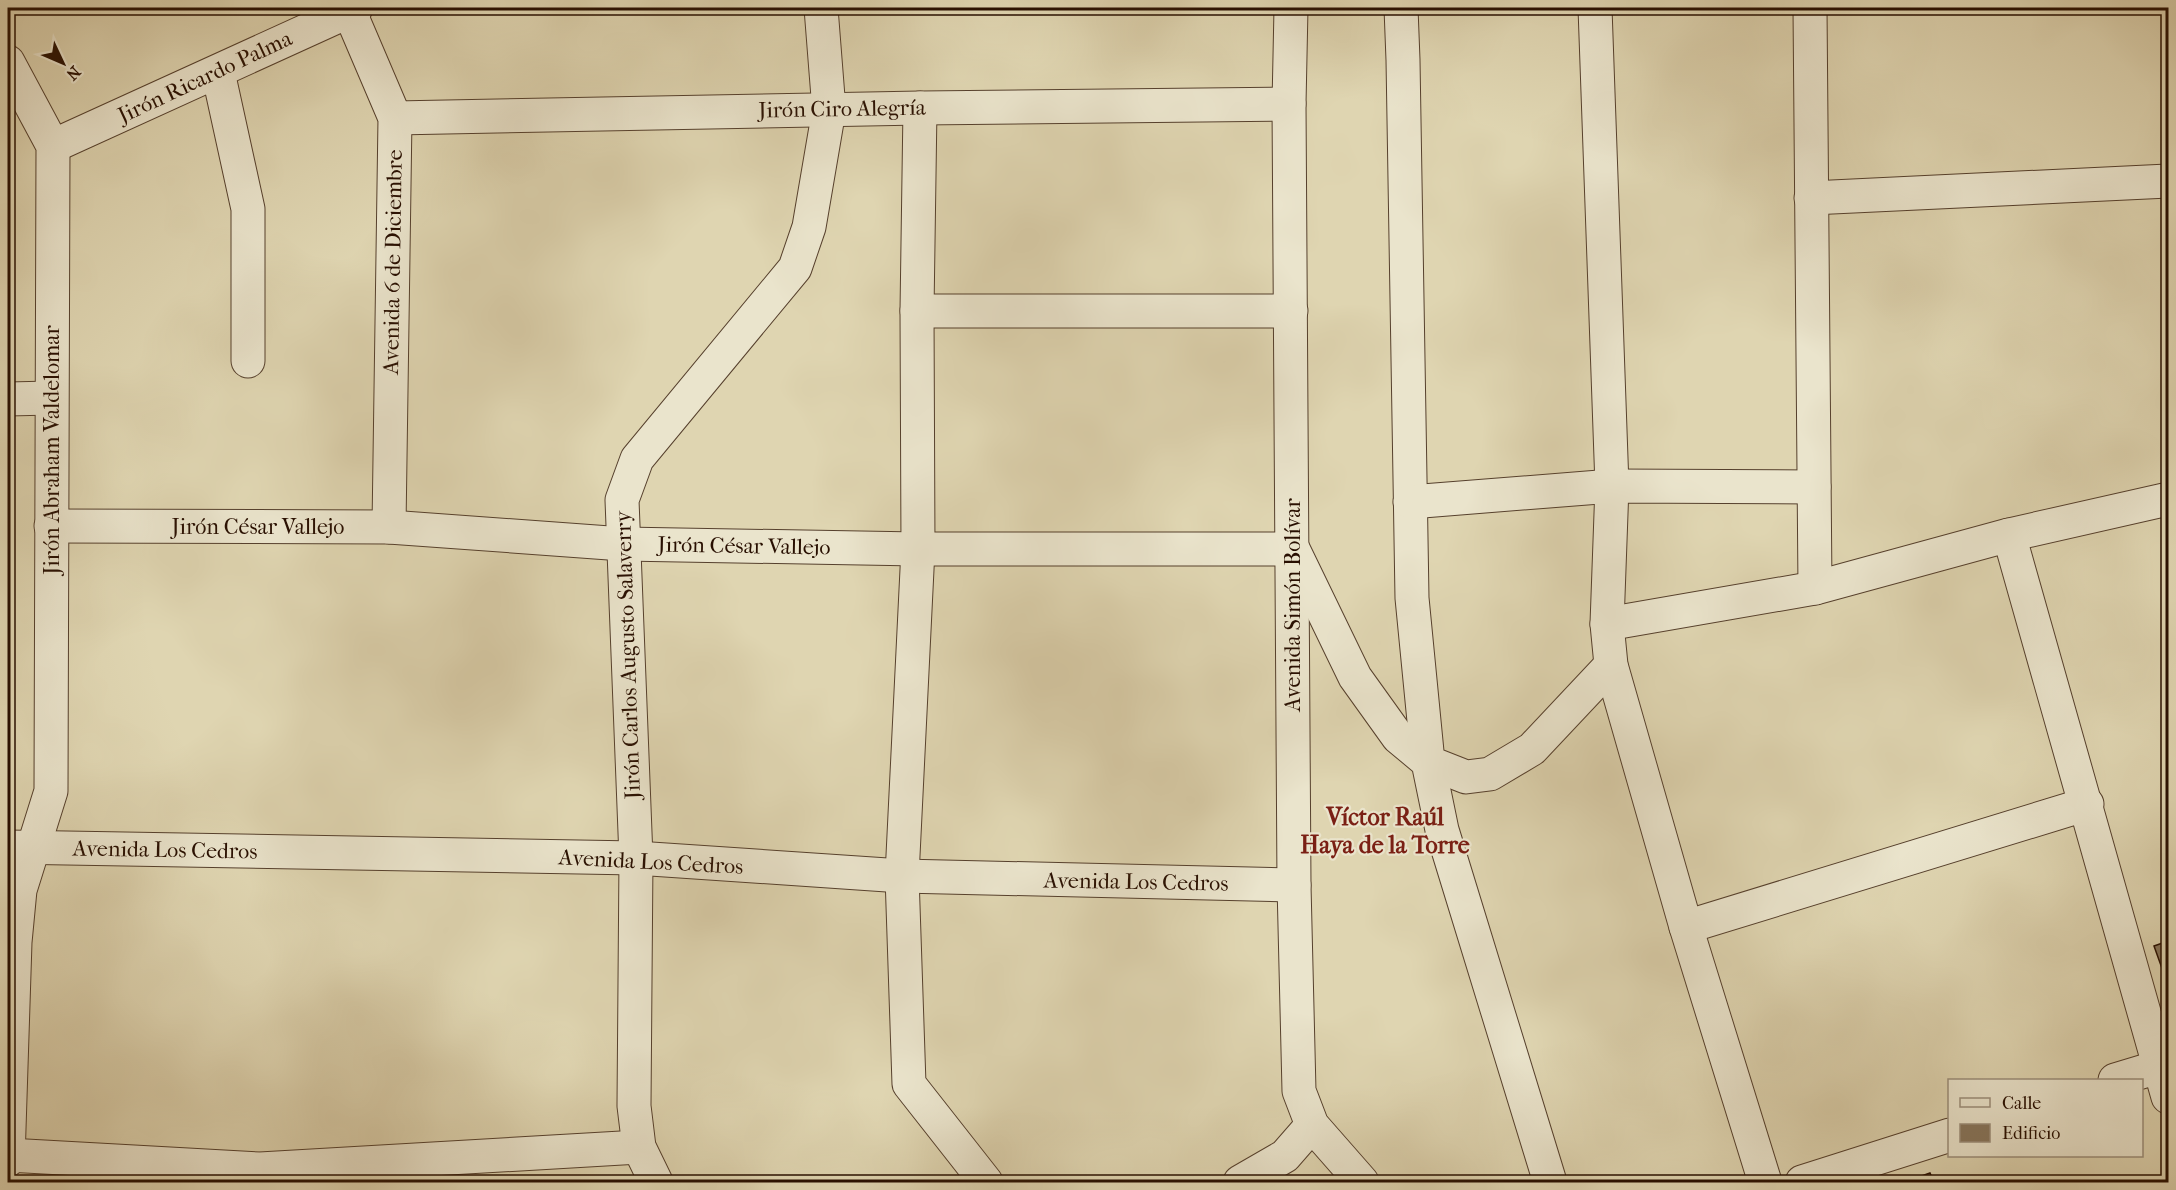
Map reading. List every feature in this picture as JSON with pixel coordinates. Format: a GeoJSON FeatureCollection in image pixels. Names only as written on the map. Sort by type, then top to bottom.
{"type":"FeatureCollection","features":[{"type":"Feature","properties":{"kind":"street","name":"Jirón Ricardo Palma"},"geometry":{"type":"LineString","coordinates":[[53,146],[218,72],[351,8]]}},
{"type":"Feature","properties":{"kind":"street","name":"Avenida 6 de Diciembre"},"geometry":{"type":"LineString","coordinates":[[351,8],[395,118],[389,527]]}},
{"type":"Feature","properties":{"kind":"street","name":"Jirón Carlos Augusto Salaverry"},"geometry":{"type":"LineString","coordinates":[[656,1182],[639,1146],[634,1106],[636,858],[622,500],[637,459],[795,268],[809,227],[829,110],[821,8]]}},
{"type":"Feature","properties":{"kind":"street","name":"Avenida Simón Bolívar"},"geometry":{"type":"LineString","coordinates":[[1291,8],[1289,104],[1294,885],[1299,1092],[1312,1125],[1362,1182]]}},
{"type":"Feature","properties":{"kind":"street"},"geometry":{"type":"LineString","coordinates":[[1401,8],[1412,598],[1428,762],[1442,830],[1550,1182]]}},
{"type":"Feature","properties":{"kind":"street"},"geometry":{"type":"LineString","coordinates":[[1595,8],[1612,486],[1607,624],[1611,665],[1686,927],[1765,1182]]}},
{"type":"Feature","properties":{"kind":"street"},"geometry":{"type":"LineString","coordinates":[[1810,8],[1815,588]]}},
{"type":"Feature","properties":{"kind":"street","name":"Jirón Abraham Valdelomar"},"geometry":{"type":"LineString","coordinates":[[8,62],[53,146],[51,791],[20,847],[8,1160]]}},
{"type":"Feature","properties":{"kind":"street"},"geometry":{"type":"LineString","coordinates":[[218,72],[248,209],[248,361]]}},
{"type":"Feature","properties":{"kind":"street","name":"Jirón Ciro Alegría"},"geometry":{"type":"LineString","coordinates":[[395,118],[1289,104]]}},
{"type":"Feature","properties":{"kind":"street"},"geometry":{"type":"LineString","coordinates":[[920,108],[917,311],[918,549],[902,876],[909,1084],[986,1182]]}},
{"type":"Feature","properties":{"kind":"street"},"geometry":{"type":"LineString","coordinates":[[1811,198],[2169,181]]}},
{"type":"Feature","properties":{"kind":"street"},"geometry":{"type":"LineString","coordinates":[[917,311],[1291,310]]}},
{"type":"Feature","properties":{"kind":"street"},"geometry":{"type":"LineString","coordinates":[[8,399],[51,398]]}},
{"type":"Feature","properties":{"kind":"street"},"geometry":{"type":"LineString","coordinates":[[1410,502],[1612,486],[1814,487]]}},
{"type":"Feature","properties":{"kind":"street"},"geometry":{"type":"LineString","coordinates":[[1607,624],[1815,588],[2009,535],[2169,499]]}},
{"type":"Feature","properties":{"kind":"street","name":"Jirón César Vallejo"},"geometry":{"type":"LineString","coordinates":[[51,526],[389,527],[623,544],[918,549],[1293,549]]}},
{"type":"Feature","properties":{"kind":"street"},"geometry":{"type":"LineString","coordinates":[[2009,535],[2165,1076],[2128,1079]]}},
{"type":"Feature","properties":{"kind":"street"},"geometry":{"type":"LineString","coordinates":[[1293,549],[1355,677],[1398,736],[1428,762],[1467,777],[1490,774],[1532,749],[1611,665]]}},
{"type":"Feature","properties":{"kind":"street"},"geometry":{"type":"LineString","coordinates":[[1686,927],[2087,804]]}},
{"type":"Feature","properties":{"kind":"street","name":"Avenida Los Cedros"},"geometry":{"type":"LineString","coordinates":[[20,847],[636,858],[902,876],[1294,885]]}},
{"type":"Feature","properties":{"kind":"street"},"geometry":{"type":"LineString","coordinates":[[1240,1182],[1285,1156],[1312,1125]]}},
{"type":"Feature","properties":{"kind":"street"},"geometry":{"type":"LineString","coordinates":[[1802,1182],[1948,1135]]}},
{"type":"Feature","properties":{"kind":"street"},"geometry":{"type":"LineString","coordinates":[[8,1155],[260,1176],[639,1146]]}},
{"type":"Feature","properties":{"kind":"building"},"geometry":{"type":"Polygon","coordinates":[[[2168,941],[2168,972],[2164,974],[2154,946],[2168,941]]]}},
{"type":"Feature","properties":{"kind":"building"},"geometry":{"type":"Polygon","coordinates":[[[1930,1173],[1934,1182],[1905,1182],[1930,1173]]]}},
{"type":"Feature","properties":{"kind":"district","name":"Víctor Raúl Haya de la Torre"},"geometry":{"type":"Point","coordinates":[1385,831]}}]}
